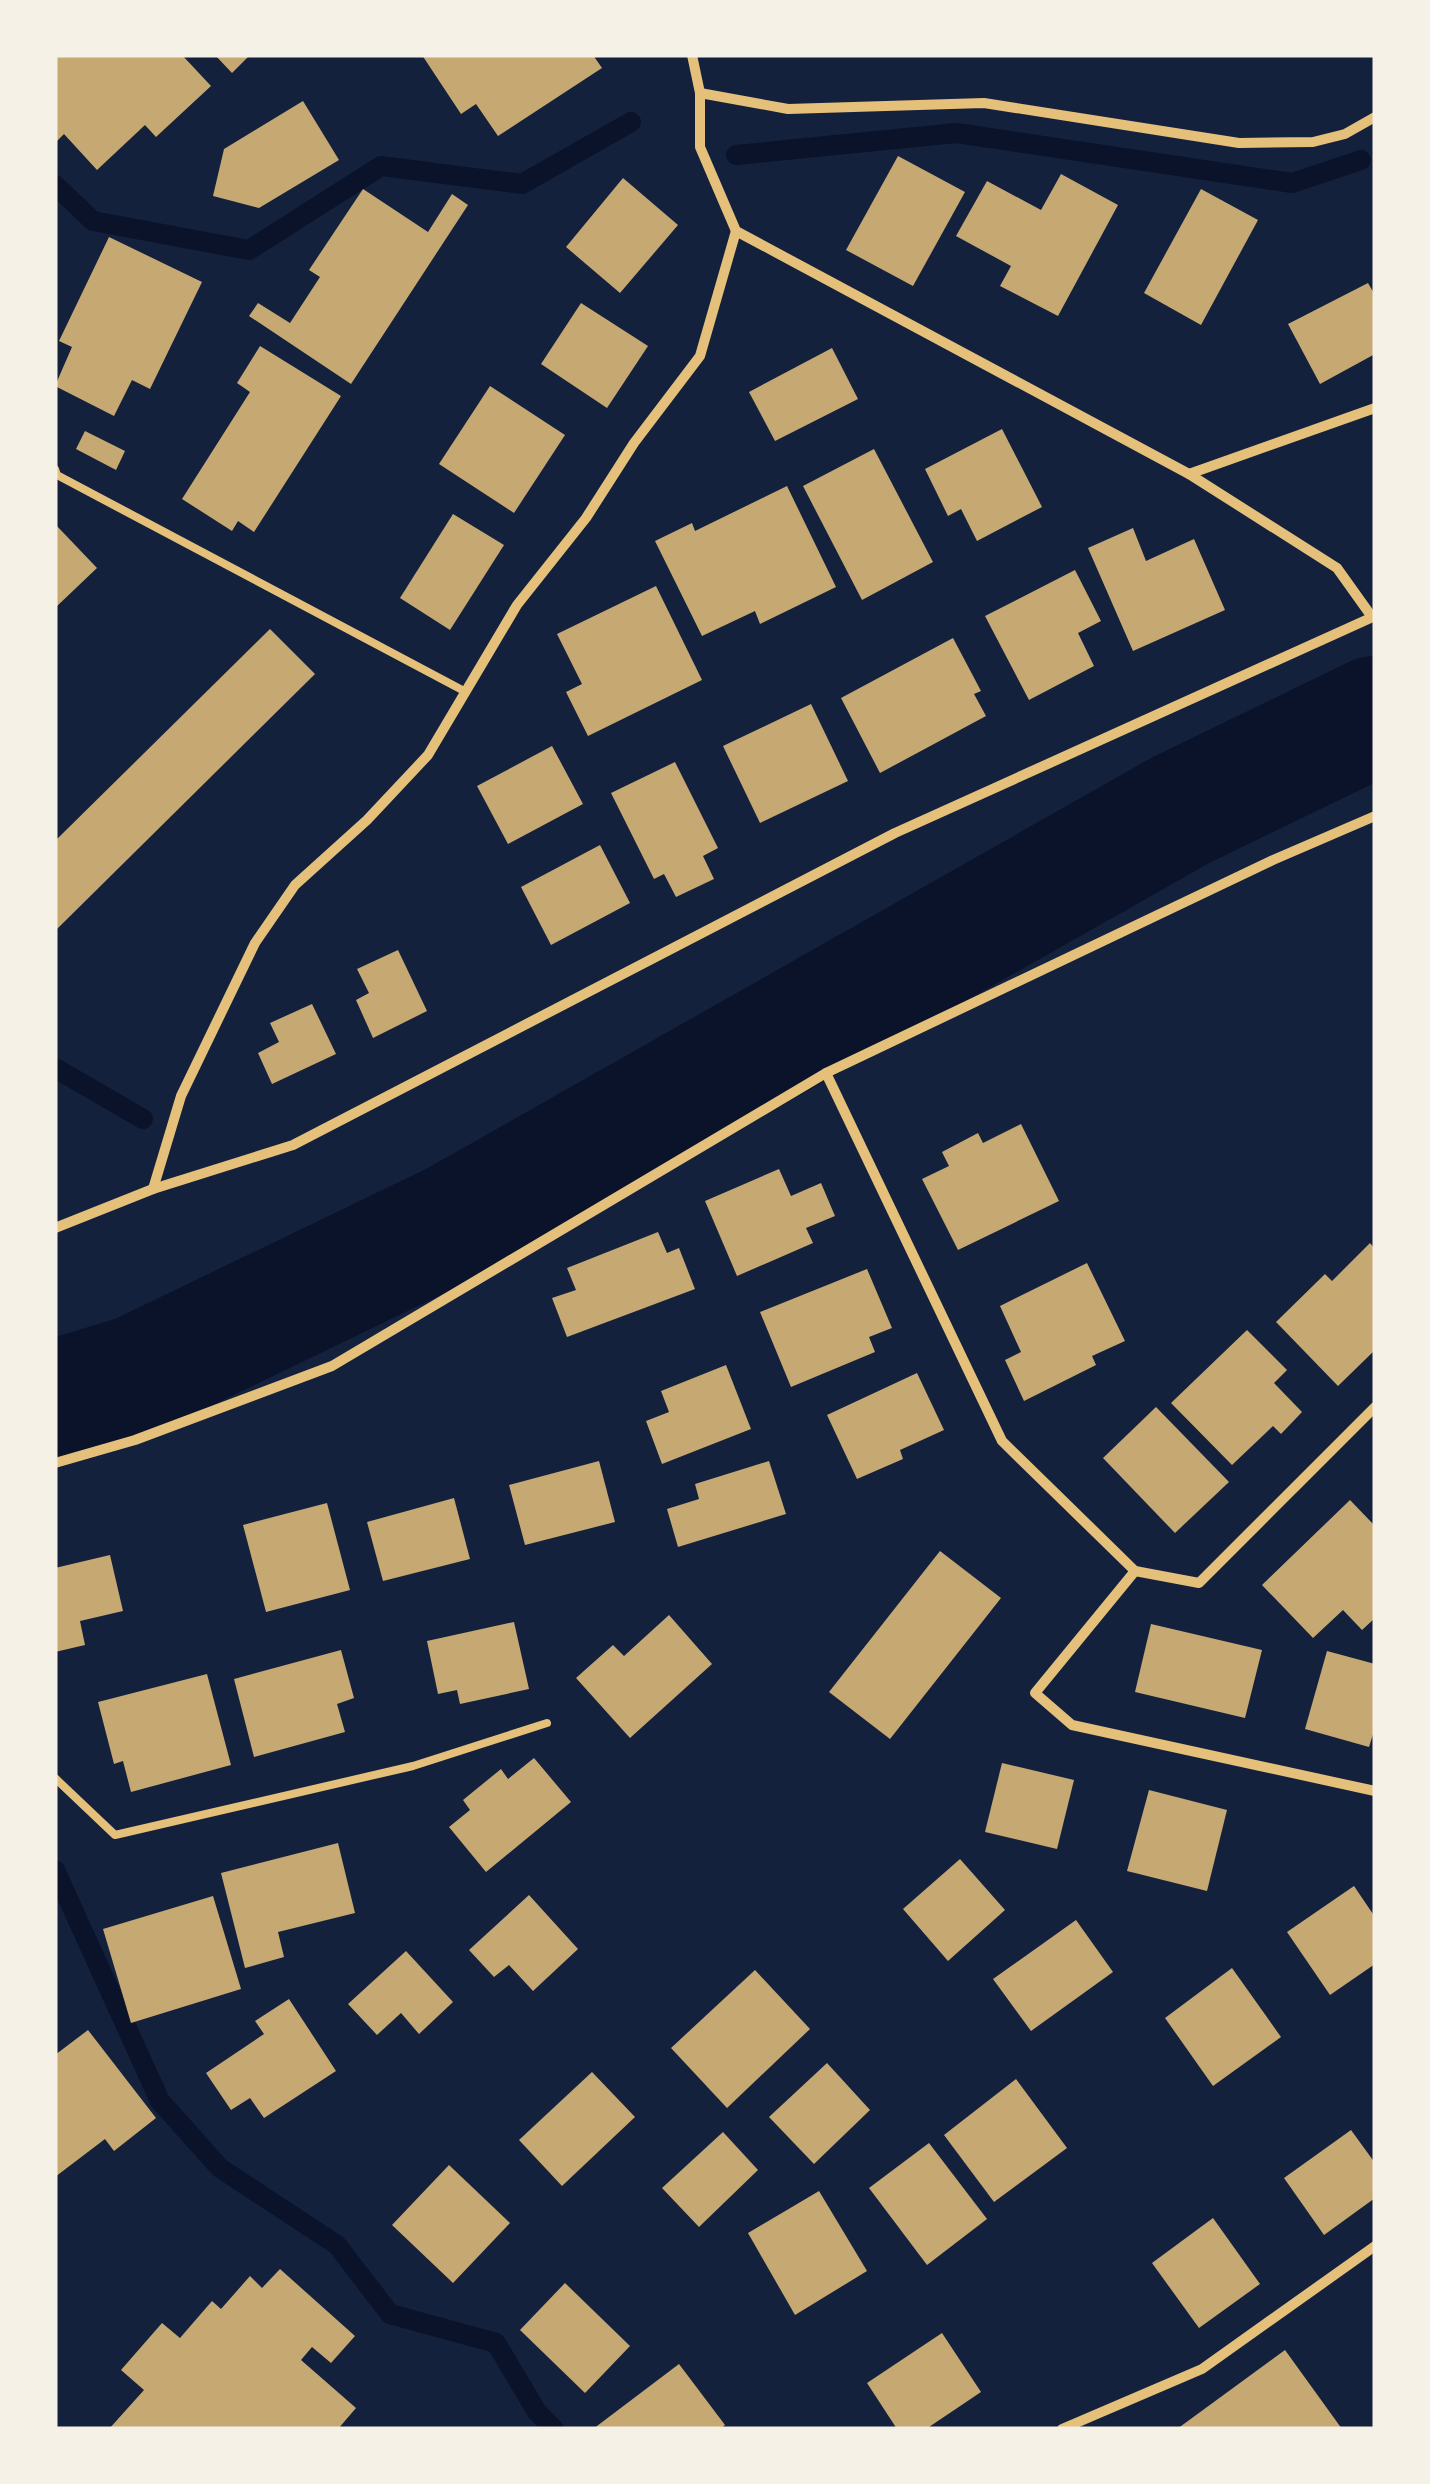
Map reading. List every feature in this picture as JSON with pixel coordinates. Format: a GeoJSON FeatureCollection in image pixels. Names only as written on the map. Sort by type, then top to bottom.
{"type":"FeatureCollection","features":[{"type":"Feature","properties":{"kind":"street"},"geometry":{"type":"LineString","coordinates":[[55,1228],[153,1189],[293,1145],[895,833],[1373,616],[1337,568],[1189,474],[736,230],[700,147],[700,93],[692,55]]}},
{"type":"Feature","properties":{"kind":"street"},"geometry":{"type":"LineString","coordinates":[[700,93],[788,108],[984,103],[1239,142],[1313,142],[1345,134],[1375,116]]}},
{"type":"Feature","properties":{"kind":"street"},"geometry":{"type":"LineString","coordinates":[[153,1189],[181,1096],[255,943],[295,884],[367,820],[428,755],[517,605],[586,518],[634,443],[700,356],[736,230]]}},
{"type":"Feature","properties":{"kind":"street"},"geometry":{"type":"LineString","coordinates":[[1189,474],[1375,408]]}},
{"type":"Feature","properties":{"kind":"street"},"geometry":{"type":"LineString","coordinates":[[55,1463],[135,1440],[332,1366],[826,1073],[1375,816]]}},
{"type":"Feature","properties":{"kind":"street"},"geometry":{"type":"LineString","coordinates":[[826,1073],[1002,1441],[1135,1571],[1199,1584],[1375,1407]]}},
{"type":"Feature","properties":{"kind":"street"},"geometry":{"type":"LineString","coordinates":[[1135,1571],[1035,1693],[1072,1725],[1375,1791]]}},
{"type":"Feature","properties":{"kind":"street"},"geometry":{"type":"LineString","coordinates":[[1062,2429],[1202,2369],[1375,2246]]}},
{"type":"Feature","properties":{"kind":"lane"},"geometry":{"type":"LineString","coordinates":[[55,468],[57,475],[466,692]]}},
{"type":"Feature","properties":{"kind":"lane"},"geometry":{"type":"LineString","coordinates":[[55,1778],[115,1835],[413,1766],[547,1723]]}},
{"type":"Feature","properties":{"kind":"building"},"geometry":{"type":"Polygon","coordinates":[[[55,55],[182,55],[211,86],[156,137],[145,125],[97,170],[64,134],[55,143],[55,55]]]}},
{"type":"Feature","properties":{"kind":"building"},"geometry":{"type":"Polygon","coordinates":[[[215,55],[250,55],[232,73],[215,55]]]}},
{"type":"Feature","properties":{"kind":"building"},"geometry":{"type":"Polygon","coordinates":[[[422,55],[593,55],[602,68],[498,136],[476,104],[461,114],[422,55]]]}},
{"type":"Feature","properties":{"kind":"building"},"geometry":{"type":"Polygon","coordinates":[[[303,101],[339,160],[259,208],[213,196],[224,149],[303,101]]]}},
{"type":"Feature","properties":{"kind":"building"},"geometry":{"type":"Polygon","coordinates":[[[898,156],[965,192],[913,286],[846,250],[898,156]]]}},
{"type":"Feature","properties":{"kind":"building"},"geometry":{"type":"Polygon","coordinates":[[[1061,174],[1118,205],[1058,316],[1000,286],[1011,266],[956,236],[987,181],[1041,210],[1061,174]]]}},
{"type":"Feature","properties":{"kind":"building"},"geometry":{"type":"Polygon","coordinates":[[[623,178],[678,225],[620,293],[566,247],[623,178]]]}},
{"type":"Feature","properties":{"kind":"building"},"geometry":{"type":"Polygon","coordinates":[[[363,189],[428,232],[452,194],[468,205],[351,384],[249,316],[258,303],[290,323],[320,277],[309,270],[363,189]]]}},
{"type":"Feature","properties":{"kind":"building"},"geometry":{"type":"Polygon","coordinates":[[[1201,189],[1258,220],[1201,325],[1144,293],[1201,189]]]}},
{"type":"Feature","properties":{"kind":"building"},"geometry":{"type":"Polygon","coordinates":[[[109,237],[202,282],[150,389],[132,380],[114,416],[55,386],[72,347],[59,341],[109,237]]]}},
{"type":"Feature","properties":{"kind":"building"},"geometry":{"type":"Polygon","coordinates":[[[1368,283],[1375,295],[1375,354],[1320,384],[1288,324],[1368,283]]]}},
{"type":"Feature","properties":{"kind":"building"},"geometry":{"type":"Polygon","coordinates":[[[581,303],[648,346],[607,408],[541,364],[581,303]]]}},
{"type":"Feature","properties":{"kind":"building"},"geometry":{"type":"Polygon","coordinates":[[[260,346],[341,396],[254,532],[238,521],[232,531],[182,499],[250,392],[237,383],[260,346]]]}},
{"type":"Feature","properties":{"kind":"building"},"geometry":{"type":"Polygon","coordinates":[[[832,348],[858,399],[775,441],[749,392],[832,348]]]}},
{"type":"Feature","properties":{"kind":"building"},"geometry":{"type":"Polygon","coordinates":[[[490,386],[565,435],[514,513],[439,464],[490,386]]]}},
{"type":"Feature","properties":{"kind":"building"},"geometry":{"type":"Polygon","coordinates":[[[1002,429],[1042,507],[977,541],[961,509],[948,516],[925,469],[1002,429]]]}},
{"type":"Feature","properties":{"kind":"building"},"geometry":{"type":"Polygon","coordinates":[[[85,431],[125,451],[116,470],[76,449],[85,431]]]}},
{"type":"Feature","properties":{"kind":"building"},"geometry":{"type":"Polygon","coordinates":[[[874,449],[933,562],[862,600],[803,486],[874,449]]]}},
{"type":"Feature","properties":{"kind":"building"},"geometry":{"type":"Polygon","coordinates":[[[787,486],[836,587],[760,624],[755,611],[702,636],[655,541],[692,523],[695,531],[787,486]]]}},
{"type":"Feature","properties":{"kind":"building"},"geometry":{"type":"Polygon","coordinates":[[[453,514],[504,545],[450,630],[400,598],[453,514]]]}},
{"type":"Feature","properties":{"kind":"building"},"geometry":{"type":"Polygon","coordinates":[[[55,524],[97,568],[55,608],[55,524]]]}},
{"type":"Feature","properties":{"kind":"building"},"geometry":{"type":"Polygon","coordinates":[[[1133,528],[1146,561],[1194,539],[1225,610],[1133,651],[1088,548],[1133,528]]]}},
{"type":"Feature","properties":{"kind":"building"},"geometry":{"type":"Polygon","coordinates":[[[1075,570],[1101,621],[1078,633],[1094,666],[1029,700],[985,616],[1075,570]]]}},
{"type":"Feature","properties":{"kind":"building"},"geometry":{"type":"Polygon","coordinates":[[[656,586],[702,680],[588,736],[566,692],[582,684],[557,634],[656,586]]]}},
{"type":"Feature","properties":{"kind":"building"},"geometry":{"type":"Polygon","coordinates":[[[270,629],[315,674],[55,931],[55,841],[270,629]]]}},
{"type":"Feature","properties":{"kind":"building"},"geometry":{"type":"Polygon","coordinates":[[[953,638],[981,691],[974,694],[986,716],[880,773],[841,698],[953,638]]]}},
{"type":"Feature","properties":{"kind":"building"},"geometry":{"type":"Polygon","coordinates":[[[811,704],[848,781],[760,823],[723,746],[811,704]]]}},
{"type":"Feature","properties":{"kind":"building"},"geometry":{"type":"Polygon","coordinates":[[[552,746],[583,804],[508,844],[477,786],[552,746]]]}},
{"type":"Feature","properties":{"kind":"building"},"geometry":{"type":"Polygon","coordinates":[[[675,762],[718,848],[703,856],[714,879],[676,897],[664,874],[654,879],[611,793],[675,762]]]}},
{"type":"Feature","properties":{"kind":"building"},"geometry":{"type":"Polygon","coordinates":[[[600,845],[630,903],[551,945],[521,887],[600,845]]]}},
{"type":"Feature","properties":{"kind":"building"},"geometry":{"type":"Polygon","coordinates":[[[398,950],[427,1011],[373,1038],[356,1000],[369,993],[357,969],[398,950]]]}},
{"type":"Feature","properties":{"kind":"building"},"geometry":{"type":"Polygon","coordinates":[[[312,1004],[336,1054],[272,1084],[258,1053],[279,1042],[270,1023],[312,1004]]]}},
{"type":"Feature","properties":{"kind":"building"},"geometry":{"type":"Polygon","coordinates":[[[1021,1124],[1059,1201],[958,1250],[922,1179],[949,1166],[942,1152],[978,1133],[983,1143],[1021,1124]]]}},
{"type":"Feature","properties":{"kind":"building"},"geometry":{"type":"Polygon","coordinates":[[[779,1169],[791,1196],[821,1183],[835,1216],[806,1228],[813,1243],[737,1276],[705,1201],[779,1169]]]}},
{"type":"Feature","properties":{"kind":"building"},"geometry":{"type":"Polygon","coordinates":[[[658,1232],[667,1253],[679,1248],[695,1289],[567,1337],[552,1298],[576,1290],[567,1268],[658,1232]]]}},
{"type":"Feature","properties":{"kind":"building"},"geometry":{"type":"Polygon","coordinates":[[[1370,1243],[1375,1249],[1375,1350],[1338,1386],[1276,1322],[1325,1274],[1332,1281],[1370,1243]]]}},
{"type":"Feature","properties":{"kind":"building"},"geometry":{"type":"Polygon","coordinates":[[[1087,1263],[1125,1341],[1092,1356],[1096,1365],[1024,1401],[1005,1360],[1021,1352],[1000,1306],[1087,1263]]]}},
{"type":"Feature","properties":{"kind":"building"},"geometry":{"type":"Polygon","coordinates":[[[867,1269],[892,1328],[869,1337],[875,1352],[791,1387],[760,1312],[867,1269]]]}},
{"type":"Feature","properties":{"kind":"building"},"geometry":{"type":"Polygon","coordinates":[[[1247,1330],[1287,1370],[1274,1383],[1302,1412],[1281,1434],[1273,1426],[1232,1465],[1171,1403],[1247,1330]]]}},
{"type":"Feature","properties":{"kind":"building"},"geometry":{"type":"Polygon","coordinates":[[[726,1365],[751,1429],[662,1464],[646,1421],[669,1412],[661,1391],[726,1365]]]}},
{"type":"Feature","properties":{"kind":"building"},"geometry":{"type":"Polygon","coordinates":[[[917,1373],[944,1430],[900,1450],[903,1459],[857,1479],[827,1415],[917,1373]]]}},
{"type":"Feature","properties":{"kind":"building"},"geometry":{"type":"Polygon","coordinates":[[[1156,1407],[1229,1482],[1175,1533],[1103,1458],[1156,1407]]]}},
{"type":"Feature","properties":{"kind":"building"},"geometry":{"type":"Polygon","coordinates":[[[599,1461],[615,1522],[525,1545],[509,1485],[599,1461]]]}},
{"type":"Feature","properties":{"kind":"building"},"geometry":{"type":"Polygon","coordinates":[[[769,1461],[786,1514],[678,1547],[667,1509],[699,1499],[695,1484],[769,1461]]]}},
{"type":"Feature","properties":{"kind":"building"},"geometry":{"type":"Polygon","coordinates":[[[454,1498],[470,1559],[383,1581],[367,1522],[454,1498]]]}},
{"type":"Feature","properties":{"kind":"building"},"geometry":{"type":"Polygon","coordinates":[[[1350,1500],[1375,1526],[1375,1618],[1362,1630],[1343,1610],[1313,1638],[1262,1585],[1350,1500]]]}},
{"type":"Feature","properties":{"kind":"building"},"geometry":{"type":"Polygon","coordinates":[[[327,1503],[350,1590],[266,1612],[243,1525],[327,1503]]]}},
{"type":"Feature","properties":{"kind":"building"},"geometry":{"type":"Polygon","coordinates":[[[940,1551],[1001,1598],[890,1739],[829,1692],[940,1551]]]}},
{"type":"Feature","properties":{"kind":"building"},"geometry":{"type":"Polygon","coordinates":[[[110,1555],[123,1611],[80,1621],[85,1645],[55,1652],[55,1568],[110,1555]]]}},
{"type":"Feature","properties":{"kind":"building"},"geometry":{"type":"Polygon","coordinates":[[[669,1615],[712,1664],[630,1738],[576,1678],[613,1645],[624,1656],[669,1615]]]}},
{"type":"Feature","properties":{"kind":"building"},"geometry":{"type":"Polygon","coordinates":[[[514,1622],[529,1689],[460,1704],[457,1690],[438,1694],[427,1641],[514,1622]]]}},
{"type":"Feature","properties":{"kind":"building"},"geometry":{"type":"Polygon","coordinates":[[[1151,1624],[1262,1650],[1245,1718],[1135,1692],[1151,1624]]]}},
{"type":"Feature","properties":{"kind":"building"},"geometry":{"type":"Polygon","coordinates":[[[341,1650],[354,1698],[337,1704],[345,1732],[254,1757],[234,1679],[341,1650]]]}},
{"type":"Feature","properties":{"kind":"building"},"geometry":{"type":"Polygon","coordinates":[[[1327,1651],[1375,1664],[1375,1728],[1369,1747],[1305,1729],[1327,1651]]]}},
{"type":"Feature","properties":{"kind":"building"},"geometry":{"type":"Polygon","coordinates":[[[207,1674],[231,1765],[131,1792],[123,1761],[114,1764],[98,1702],[207,1674]]]}},
{"type":"Feature","properties":{"kind":"building"},"geometry":{"type":"Polygon","coordinates":[[[534,1758],[571,1802],[486,1872],[449,1827],[470,1810],[463,1800],[501,1769],[508,1779],[534,1758]]]}},
{"type":"Feature","properties":{"kind":"building"},"geometry":{"type":"Polygon","coordinates":[[[1002,1763],[1074,1780],[1057,1849],[985,1832],[1002,1763]]]}},
{"type":"Feature","properties":{"kind":"building"},"geometry":{"type":"Polygon","coordinates":[[[1149,1790],[1227,1810],[1207,1891],[1127,1871],[1149,1790]]]}},
{"type":"Feature","properties":{"kind":"building"},"geometry":{"type":"Polygon","coordinates":[[[338,1843],[355,1913],[278,1932],[284,1957],[245,1968],[221,1873],[338,1843]]]}},
{"type":"Feature","properties":{"kind":"building"},"geometry":{"type":"Polygon","coordinates":[[[960,1859],[1005,1910],[948,1961],[903,1909],[960,1859]]]}},
{"type":"Feature","properties":{"kind":"building"},"geometry":{"type":"Polygon","coordinates":[[[1354,1886],[1375,1917],[1375,1964],[1330,1995],[1287,1932],[1354,1886]]]}},
{"type":"Feature","properties":{"kind":"building"},"geometry":{"type":"Polygon","coordinates":[[[529,1895],[578,1949],[533,1991],[509,1965],[494,1977],[469,1950],[529,1895]]]}},
{"type":"Feature","properties":{"kind":"building"},"geometry":{"type":"Polygon","coordinates":[[[213,1896],[241,1989],[131,2023],[103,1929],[213,1896]]]}},
{"type":"Feature","properties":{"kind":"building"},"geometry":{"type":"Polygon","coordinates":[[[1076,1920],[1113,1972],[1031,2031],[993,1979],[1076,1920]]]}},
{"type":"Feature","properties":{"kind":"building"},"geometry":{"type":"Polygon","coordinates":[[[406,1951],[453,2002],[419,2034],[401,2013],[377,2035],[348,2004],[406,1951]]]}},
{"type":"Feature","properties":{"kind":"building"},"geometry":{"type":"Polygon","coordinates":[[[1232,1968],[1281,2037],[1213,2086],[1165,2018],[1232,1968]]]}},
{"type":"Feature","properties":{"kind":"building"},"geometry":{"type":"Polygon","coordinates":[[[755,1970],[810,2029],[727,2108],[671,2048],[755,1970]]]}},
{"type":"Feature","properties":{"kind":"building"},"geometry":{"type":"Polygon","coordinates":[[[289,1999],[336,2071],[264,2118],[250,2098],[231,2110],[206,2073],[264,2034],[255,2021],[289,1999]]]}},
{"type":"Feature","properties":{"kind":"building"},"geometry":{"type":"Polygon","coordinates":[[[88,2030],[156,2118],[114,2151],[105,2139],[55,2177],[55,2055],[88,2030]]]}},
{"type":"Feature","properties":{"kind":"building"},"geometry":{"type":"Polygon","coordinates":[[[827,2063],[870,2110],[814,2164],[769,2117],[827,2063]]]}},
{"type":"Feature","properties":{"kind":"building"},"geometry":{"type":"Polygon","coordinates":[[[592,2072],[635,2117],[562,2186],[519,2140],[592,2072]]]}},
{"type":"Feature","properties":{"kind":"building"},"geometry":{"type":"Polygon","coordinates":[[[1016,2079],[1067,2148],[994,2202],[944,2135],[1016,2079]]]}},
{"type":"Feature","properties":{"kind":"building"},"geometry":{"type":"Polygon","coordinates":[[[1351,2130],[1375,2163],[1375,2198],[1324,2235],[1284,2178],[1351,2130]]]}},
{"type":"Feature","properties":{"kind":"building"},"geometry":{"type":"Polygon","coordinates":[[[723,2132],[758,2170],[699,2227],[662,2188],[723,2132]]]}},
{"type":"Feature","properties":{"kind":"building"},"geometry":{"type":"Polygon","coordinates":[[[929,2143],[987,2219],[927,2265],[869,2188],[929,2143]]]}},
{"type":"Feature","properties":{"kind":"building"},"geometry":{"type":"Polygon","coordinates":[[[449,2165],[510,2223],[453,2283],[392,2225],[449,2165]]]}},
{"type":"Feature","properties":{"kind":"building"},"geometry":{"type":"Polygon","coordinates":[[[819,2191],[867,2271],[795,2315],[748,2233],[819,2191]]]}},
{"type":"Feature","properties":{"kind":"building"},"geometry":{"type":"Polygon","coordinates":[[[1213,2218],[1260,2284],[1199,2328],[1152,2263],[1213,2218]]]}},
{"type":"Feature","properties":{"kind":"building"},"geometry":{"type":"Polygon","coordinates":[[[280,2269],[355,2336],[331,2363],[312,2347],[301,2360],[356,2408],[338,2429],[109,2429],[144,2390],[121,2370],[162,2323],[180,2338],[212,2301],[221,2309],[250,2276],[262,2288],[280,2269]]]}},
{"type":"Feature","properties":{"kind":"building"},"geometry":{"type":"Polygon","coordinates":[[[565,2283],[630,2346],[585,2393],[520,2330],[565,2283]]]}},
{"type":"Feature","properties":{"kind":"building"},"geometry":{"type":"Polygon","coordinates":[[[942,2333],[981,2392],[926,2429],[897,2429],[867,2383],[942,2333]]]}},
{"type":"Feature","properties":{"kind":"building"},"geometry":{"type":"Polygon","coordinates":[[[1285,2350],[1342,2429],[1177,2429],[1285,2350]]]}},
{"type":"Feature","properties":{"kind":"building"},"geometry":{"type":"Polygon","coordinates":[[[679,2364],[725,2425],[720,2429],[593,2429],[679,2364]]]}},
{"type":"Feature","properties":{"kind":"waterway"},"geometry":{"type":"LineString","coordinates":[[55,185],[93,221],[249,250],[381,166],[522,184],[631,122]]}},
{"type":"Feature","properties":{"kind":"waterway"},"geometry":{"type":"LineString","coordinates":[[736,155],[956,133],[1292,183],[1361,160]]}},
{"type":"Feature","properties":{"kind":"waterway"},"geometry":{"type":"LineString","coordinates":[[55,1400],[137,1375],[456,1221],[1181,810],[1375,716]]}},
{"type":"Feature","properties":{"kind":"waterway"},"geometry":{"type":"LineString","coordinates":[[55,1068],[143,1119]]}},
{"type":"Feature","properties":{"kind":"waterway"},"geometry":{"type":"LineString","coordinates":[[55,1870],[160,2101],[220,2168],[337,2245],[390,2314],[496,2343],[537,2412],[554,2429]]}}]}
